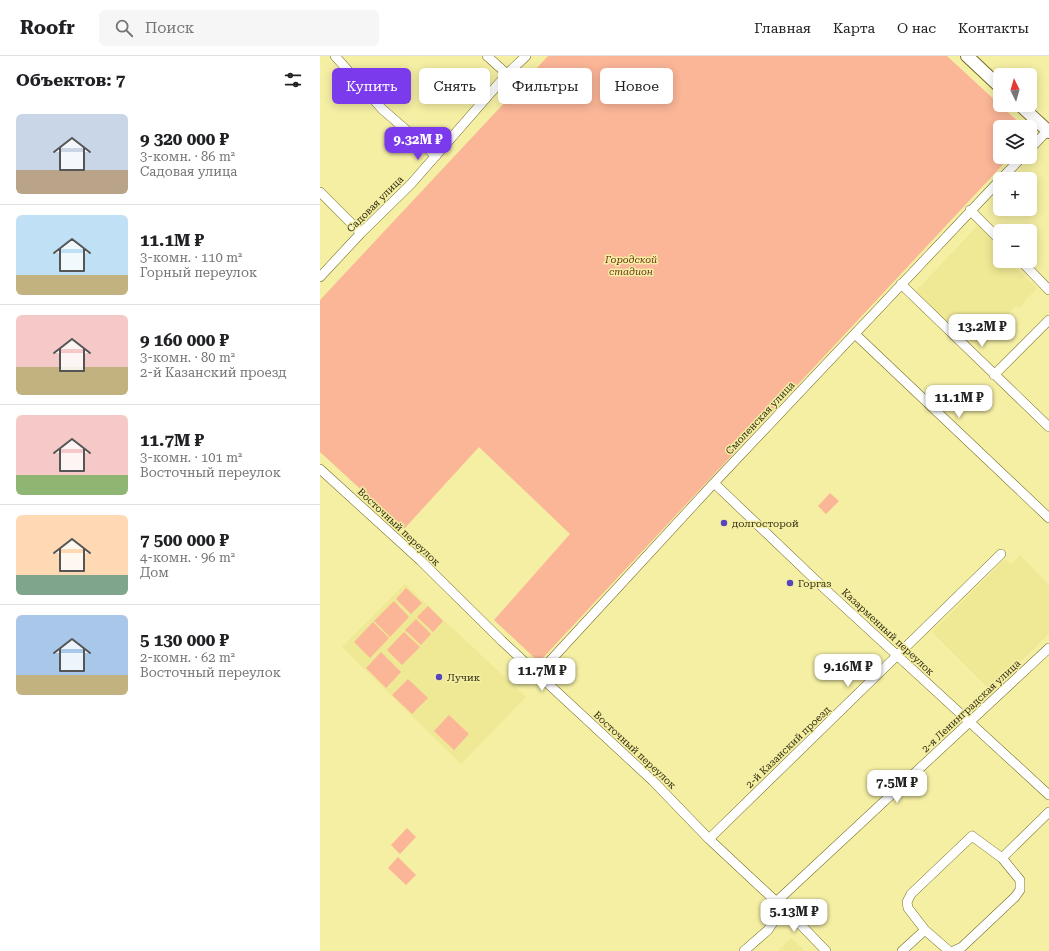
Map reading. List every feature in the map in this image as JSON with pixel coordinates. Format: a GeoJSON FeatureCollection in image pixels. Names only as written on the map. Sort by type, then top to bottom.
{"type":"FeatureCollection","features":[{"type":"Feature","properties":{"kind":"main road"},"geometry":{"type":"LineString","coordinates":[[967,56],[993,80]]}},
{"type":"Feature","properties":{"kind":"main road"},"geometry":{"type":"LineString","coordinates":[[1028,112],[1048,131]]}},
{"type":"Feature","properties":{"kind":"street"},"geometry":{"type":"LineString","coordinates":[[335,56],[382,109],[436,156]]}},
{"type":"Feature","properties":{"kind":"street"},"geometry":{"type":"LineString","coordinates":[[487,56],[500,68]]}},
{"type":"Feature","properties":{"kind":"street","name":"Садовая улица"},"geometry":{"type":"LineString","coordinates":[[513,68],[526,56]]}},
{"type":"Feature","properties":{"kind":"street","name":"Садовая улица"},"geometry":{"type":"LineString","coordinates":[[320,277],[360,233],[411,184],[498,84]]}},
{"type":"Feature","properties":{"kind":"street"},"geometry":{"type":"LineString","coordinates":[[1037,142],[1048,131]]}},
{"type":"Feature","properties":{"kind":"street","name":"Смоленская улица"},"geometry":{"type":"LineString","coordinates":[[1007,172],[1015,164]]}},
{"type":"Feature","properties":{"kind":"street","name":"Смоленская улица"},"geometry":{"type":"LineString","coordinates":[[538,674],[714,483],[993,186]]}},
{"type":"Feature","properties":{"kind":"street"},"geometry":{"type":"LineString","coordinates":[[320,192],[360,233]]}},
{"type":"Feature","properties":{"kind":"street"},"geometry":{"type":"LineString","coordinates":[[970,210],[993,233]]}},
{"type":"Feature","properties":{"kind":"street"},"geometry":{"type":"LineString","coordinates":[[1028,268],[1049,290]]}},
{"type":"Feature","properties":{"kind":"street"},"geometry":{"type":"LineString","coordinates":[[901,284],[1049,427]]}},
{"type":"Feature","properties":{"kind":"street"},"geometry":{"type":"LineString","coordinates":[[994,375],[1049,320]]}},
{"type":"Feature","properties":{"kind":"street"},"geometry":{"type":"LineString","coordinates":[[855,334],[1049,518]]}},
{"type":"Feature","properties":{"kind":"street","name":"Восточный переулок"},"geometry":{"type":"LineString","coordinates":[[320,469],[421,561],[502,641],[653,781],[709,838],[826,951]]}},
{"type":"Feature","properties":{"kind":"street","name":"Казарменный переулок"},"geometry":{"type":"LineString","coordinates":[[714,483],[826,590],[1049,794]]}},
{"type":"Feature","properties":{"kind":"street","name":"2-й Казанский проезд"},"geometry":{"type":"LineString","coordinates":[[709,838],[1001,554]]}},
{"type":"Feature","properties":{"kind":"street","name":"2-я Ленинградская улица"},"geometry":{"type":"LineString","coordinates":[[776,902],[1049,648]]}},
{"type":"Feature","properties":{"kind":"street"},"geometry":{"type":"LineString","coordinates":[[1002,858],[1049,812]]}},
{"type":"Feature","properties":{"kind":"street"},"geometry":{"type":"LineString","coordinates":[[949,951],[926,930],[908,908],[907,902],[911,894],[972,836],[1002,858],[1020,880],[1020,890],[1015,897],[962,947],[953,951]]}},
{"type":"Feature","properties":{"kind":"street"},"geometry":{"type":"LineString","coordinates":[[744,951],[768,930],[774,921],[776,902]]}},
{"type":"Feature","properties":{"kind":"street"},"geometry":{"type":"LineString","coordinates":[[902,951],[926,930]]}},
{"type":"Feature","properties":{"kind":"shaded area"},"geometry":{"type":"Polygon","coordinates":[[[980,223],[993,234],[993,243],[991,245],[993,247],[993,268],[1016,268],[1037,288],[1019,308],[1016,306],[978,346],[968,337],[965,340],[915,292],[980,223]]]}},
{"type":"Feature","properties":{"kind":"shaded area"},"geometry":{"type":"Polygon","coordinates":[[[1020,555],[1049,585],[1049,634],[991,691],[932,632],[1005,559],[1011,564],[1020,555]]]}},
{"type":"Feature","properties":{"kind":"shaded area","name":"Лучик"},"geometry":{"type":"Polygon","coordinates":[[[405,584],[526,697],[461,764],[342,647],[405,584]]]}},
{"type":"Feature","properties":{"kind":"shaded area"},"geometry":{"type":"Polygon","coordinates":[[[791,938],[805,951],[778,951],[791,938]]]}},
{"type":"Feature","properties":{"kind":"green space","name":"Городской стадион"},"geometry":{"type":"Polygon","coordinates":[[[548,56],[947,56],[993,98],[993,112],[1008,112],[1016,120],[993,120],[993,164],[1003,164],[996,172],[993,172],[993,175],[539,662],[494,620],[570,534],[479,447],[404,529],[320,452],[320,300],[503,104],[592,104],[592,68],[537,68],[548,56]]]}},
{"type":"Feature","properties":{"kind":"green space"},"geometry":{"type":"Polygon","coordinates":[[[830,493],[839,501],[826,514],[818,506],[830,493]]]}},
{"type":"Feature","properties":{"kind":"green space"},"geometry":{"type":"Polygon","coordinates":[[[406,588],[422,603],[411,614],[396,599],[406,588]]]}},
{"type":"Feature","properties":{"kind":"green space"},"geometry":{"type":"Polygon","coordinates":[[[394,601],[409,617],[390,637],[374,621],[394,601]]]}},
{"type":"Feature","properties":{"kind":"green space"},"geometry":{"type":"Polygon","coordinates":[[[428,606],[443,621],[433,632],[417,617],[428,606]]]}},
{"type":"Feature","properties":{"kind":"green space"},"geometry":{"type":"Polygon","coordinates":[[[416,619],[431,634],[421,645],[405,630],[416,619]]]}},
{"type":"Feature","properties":{"kind":"green space"},"geometry":{"type":"Polygon","coordinates":[[[373,622],[389,638],[370,658],[354,642],[373,622]]]}},
{"type":"Feature","properties":{"kind":"green space"},"geometry":{"type":"Polygon","coordinates":[[[404,632],[420,647],[402,665],[387,650],[404,632]]]}},
{"type":"Feature","properties":{"kind":"green space"},"geometry":{"type":"Polygon","coordinates":[[[381,652],[401,672],[386,688],[366,668],[381,652]]]}},
{"type":"Feature","properties":{"kind":"green space"},"geometry":{"type":"Polygon","coordinates":[[[408,679],[428,698],[412,714],[392,695],[408,679]]]}},
{"type":"Feature","properties":{"kind":"green space"},"geometry":{"type":"Polygon","coordinates":[[[449,715],[469,734],[454,750],[434,731],[449,715]]]}},
{"type":"Feature","properties":{"kind":"green space"},"geometry":{"type":"Polygon","coordinates":[[[407,828],[416,837],[400,854],[391,845],[407,828]]]}},
{"type":"Feature","properties":{"kind":"green space"},"geometry":{"type":"Polygon","coordinates":[[[398,857],[416,875],[406,885],[388,868],[398,857]]]}},
{"type":"Feature","properties":{"kind":"place","name":"долгосторой"},"geometry":{"type":"Point","coordinates":[724,523]}},
{"type":"Feature","properties":{"kind":"place","name":"Горгаз"},"geometry":{"type":"Point","coordinates":[790,583]}},
{"type":"Feature","properties":{"kind":"place","name":"Лучик"},"geometry":{"type":"Point","coordinates":[439,677]}}]}
